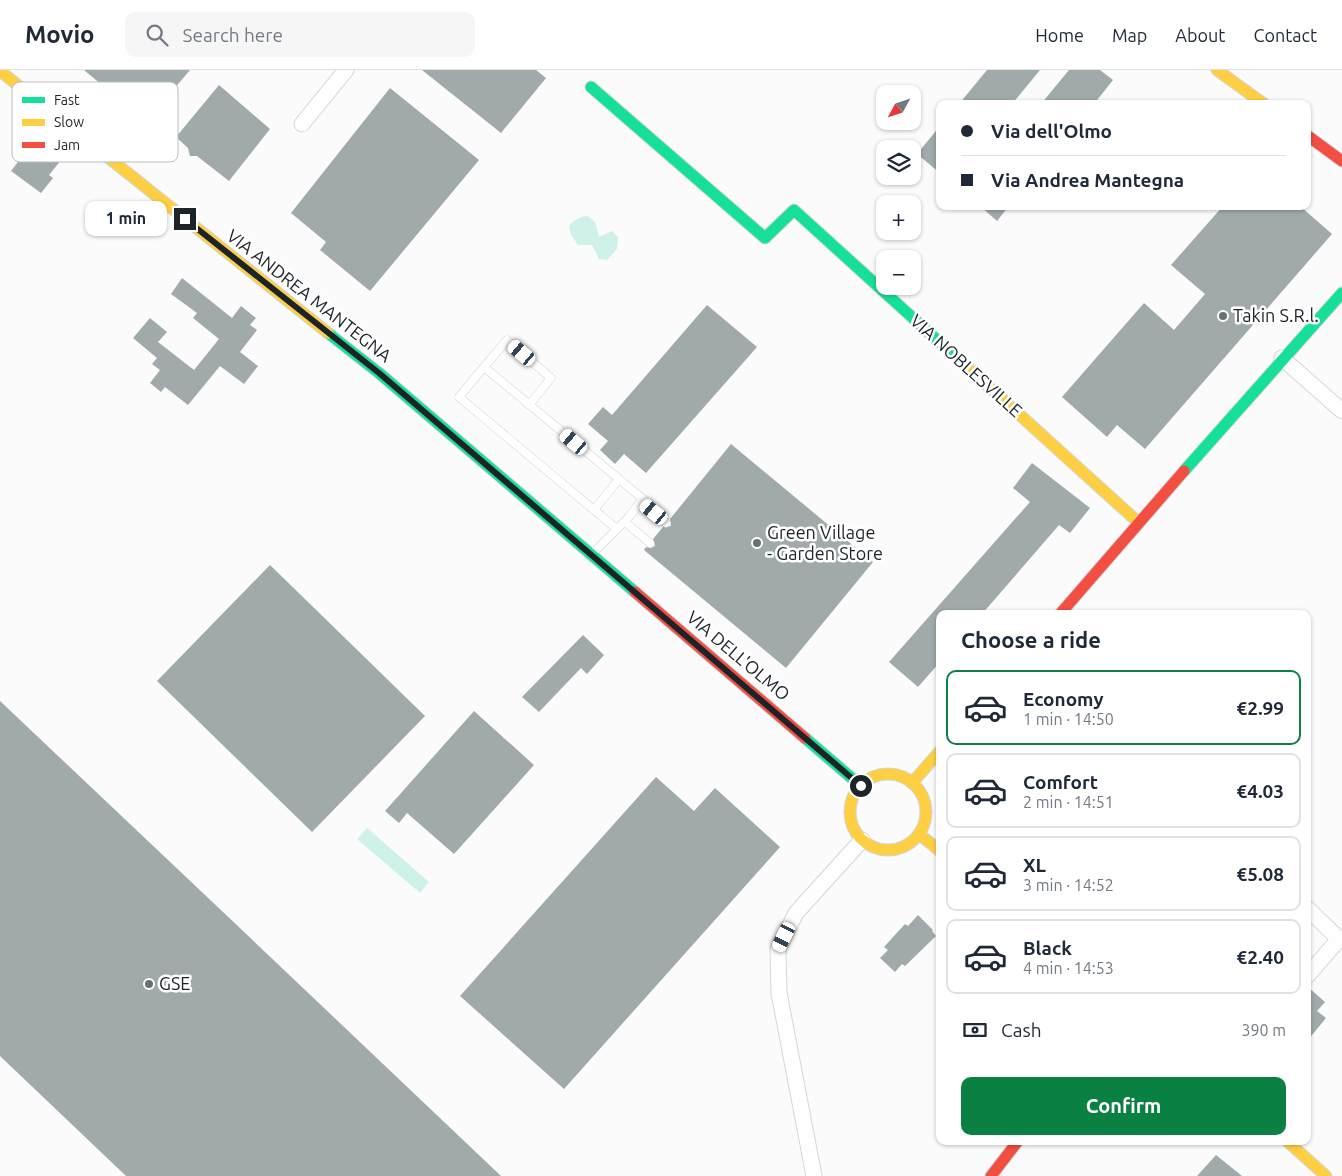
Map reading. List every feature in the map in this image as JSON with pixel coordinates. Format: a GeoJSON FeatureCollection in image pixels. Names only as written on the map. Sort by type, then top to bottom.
{"type":"FeatureCollection","features":[{"type":"Feature","properties":{"kind":"main road"},"geometry":{"type":"LineString","coordinates":[[1217,70],[1258,100]]}},
{"type":"Feature","properties":{"kind":"main road","name":"VIA ANDREA MANTEGNA"},"geometry":{"type":"LineString","coordinates":[[0,72],[13,82]]}},
{"type":"Feature","properties":{"kind":"main road","name":"VIA NOBLESVILLE"},"geometry":{"type":"LineString","coordinates":[[591,87],[765,238],[794,210],[1139,523]]}},
{"type":"Feature","properties":{"kind":"main road"},"geometry":{"type":"LineString","coordinates":[[1311,138],[1342,161]]}},
{"type":"Feature","properties":{"kind":"main road","name":"VIA ANDREA MANTEGNA"},"geometry":{"type":"LineString","coordinates":[[113,162],[379,373],[591,555]]}},
{"type":"Feature","properties":{"kind":"main road"},"geometry":{"type":"LineString","coordinates":[[1063,610],[1282,358],[1342,293]]}},
{"type":"Feature","properties":{"kind":"main road","name":"VIA DELL'OLMO"},"geometry":{"type":"LineString","coordinates":[[591,555],[861,786]]}},
{"type":"Feature","properties":{"kind":"main road"},"geometry":{"type":"LineString","coordinates":[[912,783],[936,756]]}},
{"type":"Feature","properties":{"kind":"main road"},"geometry":{"type":"LineString","coordinates":[[882,775],[898,776],[912,783],[918,790],[925,807],[923,826],[919,834],[907,845],[892,850],[876,848],[862,840],[854,828],[850,813],[853,798],[861,786],[882,775]]}},
{"type":"Feature","properties":{"kind":"main road"},"geometry":{"type":"LineString","coordinates":[[919,834],[936,848]]}},
{"type":"Feature","properties":{"kind":"main road"},"geometry":{"type":"LineString","coordinates":[[991,1176],[1015,1145]]}},
{"type":"Feature","properties":{"kind":"main road"},"geometry":{"type":"LineString","coordinates":[[1292,1145],[1326,1176]]}},
{"type":"Feature","properties":{"kind":"street"},"geometry":{"type":"LineString","coordinates":[[302,124],[346,70]]}},
{"type":"Feature","properties":{"kind":"street"},"geometry":{"type":"LineString","coordinates":[[1282,358],[1342,410]]}},
{"type":"Feature","properties":{"kind":"street"},"geometry":{"type":"LineString","coordinates":[[814,1176],[779,993],[778,949],[796,913],[862,840]]}},
{"type":"Feature","properties":{"kind":"street"},"geometry":{"type":"LineString","coordinates":[[1311,912],[1339,939],[1311,971]]}},
{"type":"Feature","properties":{"kind":"lane"},"geometry":{"type":"LineString","coordinates":[[529,405],[551,378],[507,340],[459,397],[617,529]]}},
{"type":"Feature","properties":{"kind":"lane"},"geometry":{"type":"LineString","coordinates":[[484,367],[643,499],[625,522],[591,555]]}},
{"type":"Feature","properties":{"kind":"lane"},"geometry":{"type":"LineString","coordinates":[[594,510],[619,479]]}},
{"type":"Feature","properties":{"kind":"lane"},"geometry":{"type":"LineString","coordinates":[[641,502],[666,523]]}},
{"type":"Feature","properties":{"kind":"lane"},"geometry":{"type":"LineString","coordinates":[[625,522],[650,543]]}},
{"type":"Feature","properties":{"kind":"shaded area"},"geometry":{"type":"Polygon","coordinates":[[[588,216],[595,222],[599,237],[612,231],[618,237],[617,249],[607,260],[599,259],[592,245],[578,245],[571,235],[569,226],[575,220],[588,216]]]}},
{"type":"Feature","properties":{"kind":"shaded area"},"geometry":{"type":"Polygon","coordinates":[[[367,828],[429,882],[420,893],[357,839],[367,828]]]}},
{"type":"Feature","properties":{"kind":"building"},"geometry":{"type":"Polygon","coordinates":[[[84,70],[190,70],[178,84],[178,82],[98,82],[84,70]]]}},
{"type":"Feature","properties":{"kind":"building"},"geometry":{"type":"Polygon","coordinates":[[[422,70],[536,70],[546,78],[501,133],[422,70]]]}},
{"type":"Feature","properties":{"kind":"building"},"geometry":{"type":"Polygon","coordinates":[[[987,70],[1040,70],[1015,100],[962,100],[987,70]]]}},
{"type":"Feature","properties":{"kind":"building"},"geometry":{"type":"Polygon","coordinates":[[[1069,70],[1100,70],[1113,80],[1097,100],[1044,100],[1069,70]]]}},
{"type":"Feature","properties":{"kind":"building"},"geometry":{"type":"Polygon","coordinates":[[[219,85],[270,129],[229,181],[197,156],[190,156],[188,148],[178,139],[178,135],[219,85]]]}},
{"type":"Feature","properties":{"kind":"building"},"geometry":{"type":"Polygon","coordinates":[[[390,88],[479,160],[370,291],[320,250],[326,242],[291,213],[390,88]]]}},
{"type":"Feature","properties":{"kind":"building"},"geometry":{"type":"Polygon","coordinates":[[[936,131],[936,170],[921,157],[921,149],[936,131]]]}},
{"type":"Feature","properties":{"kind":"building"},"geometry":{"type":"Polygon","coordinates":[[[18,162],[60,162],[49,175],[53,178],[41,193],[11,171],[18,162]]]}},
{"type":"Feature","properties":{"kind":"building"},"geometry":{"type":"Polygon","coordinates":[[[985,210],[1006,210],[997,221],[985,210]]]}},
{"type":"Feature","properties":{"kind":"building","name":"Takin S.R.l."},"geometry":{"type":"Polygon","coordinates":[[[1219,210],[1305,210],[1332,234],[1145,449],[1117,425],[1107,437],[1062,397],[1144,303],[1174,330],[1205,294],[1171,265],[1219,210]]]}},
{"type":"Feature","properties":{"kind":"building"},"geometry":{"type":"Polygon","coordinates":[[[182,278],[232,318],[241,306],[256,318],[250,325],[257,330],[240,352],[258,366],[244,384],[220,366],[188,405],[165,387],[161,392],[150,383],[160,370],[152,364],[157,358],[133,338],[150,318],[167,332],[158,342],[194,370],[219,339],[193,318],[197,313],[171,294],[182,278]]]}},
{"type":"Feature","properties":{"kind":"building"},"geometry":{"type":"Polygon","coordinates":[[[707,305],[757,347],[646,473],[624,454],[615,464],[600,450],[608,441],[588,424],[603,407],[612,415],[707,305]]]}},
{"type":"Feature","properties":{"kind":"building"},"geometry":{"type":"Polygon","coordinates":[[[731,444],[873,562],[786,668],[644,550],[646,547],[651,548],[655,546],[653,539],[663,527],[671,526],[670,519],[731,444]]]}},
{"type":"Feature","properties":{"kind":"building"},"geometry":{"type":"Polygon","coordinates":[[[1032,463],[1090,508],[1070,533],[1059,525],[985,610],[936,610],[936,667],[918,687],[889,662],[1030,502],[1013,488],[1032,463]]]}},
{"type":"Feature","properties":{"kind":"building"},"geometry":{"type":"Polygon","coordinates":[[[270,565],[425,716],[312,832],[157,681],[270,565]]]}},
{"type":"Feature","properties":{"kind":"building"},"geometry":{"type":"Polygon","coordinates":[[[583,635],[604,655],[587,674],[581,668],[539,712],[522,697],[583,635]]]}},
{"type":"Feature","properties":{"kind":"building","name":"GSE"},"geometry":{"type":"Polygon","coordinates":[[[0,701],[501,1176],[126,1176],[0,1056],[0,701]]]}},
{"type":"Feature","properties":{"kind":"building"},"geometry":{"type":"Polygon","coordinates":[[[474,711],[534,765],[454,854],[407,813],[399,823],[385,811],[474,711]]]}},
{"type":"Feature","properties":{"kind":"building"},"geometry":{"type":"Polygon","coordinates":[[[656,777],[694,811],[715,788],[780,847],[564,1089],[460,996],[656,777]]]}},
{"type":"Feature","properties":{"kind":"building"},"geometry":{"type":"Polygon","coordinates":[[[918,915],[933,930],[936,936],[905,966],[902,964],[895,972],[880,958],[888,950],[884,947],[905,924],[908,926],[918,915]]]}},
{"type":"Feature","properties":{"kind":"building"},"geometry":{"type":"Polygon","coordinates":[[[1311,990],[1325,1002],[1317,1011],[1326,1018],[1311,1036],[1311,990]]]}},
{"type":"Feature","properties":{"kind":"building"},"geometry":{"type":"Polygon","coordinates":[[[1216,1155],[1242,1176],[1197,1176],[1216,1155]]]}},
{"type":"Feature","properties":{"kind":"traffic: fast"},"geometry":{"type":"LineString","coordinates":[[591,87],[765,238],[794,210],[968,368]]}},
{"type":"Feature","properties":{"kind":"traffic: fast"},"geometry":{"type":"LineString","coordinates":[[1184,471],[1342,293]]}},
{"type":"Feature","properties":{"kind":"traffic: fast"},"geometry":{"type":"LineString","coordinates":[[328,333],[379,373],[635,592]]}},
{"type":"Feature","properties":{"kind":"traffic: fast"},"geometry":{"type":"LineString","coordinates":[[805,738],[861,786]]}},
{"type":"Feature","properties":{"kind":"traffic: slow"},"geometry":{"type":"LineString","coordinates":[[1217,70],[1258,100]]}},
{"type":"Feature","properties":{"kind":"traffic: slow"},"geometry":{"type":"LineString","coordinates":[[0,71],[14,82]]}},
{"type":"Feature","properties":{"kind":"traffic: slow"},"geometry":{"type":"LineString","coordinates":[[114,162],[328,333]]}},
{"type":"Feature","properties":{"kind":"traffic: slow"},"geometry":{"type":"LineString","coordinates":[[968,368],[1139,523]]}},
{"type":"Feature","properties":{"kind":"traffic: slow"},"geometry":{"type":"LineString","coordinates":[[912,783],[936,756]]}},
{"type":"Feature","properties":{"kind":"traffic: slow"},"geometry":{"type":"LineString","coordinates":[[888,774],[902,777],[915,785],[923,798],[926,812],[923,826],[915,839],[902,847],[888,850],[874,847],[861,839],[853,826],[850,812],[853,798],[861,785],[874,777],[888,774]]}},
{"type":"Feature","properties":{"kind":"traffic: slow"},"geometry":{"type":"LineString","coordinates":[[919,834],[936,848]]}},
{"type":"Feature","properties":{"kind":"traffic: slow"},"geometry":{"type":"LineString","coordinates":[[1291,1145],[1326,1176]]}},
{"type":"Feature","properties":{"kind":"traffic: jam"},"geometry":{"type":"LineString","coordinates":[[1311,138],[1342,161]]}},
{"type":"Feature","properties":{"kind":"traffic: jam"},"geometry":{"type":"LineString","coordinates":[[1063,610],[1184,471]]}},
{"type":"Feature","properties":{"kind":"traffic: jam"},"geometry":{"type":"LineString","coordinates":[[635,592],[805,738]]}},
{"type":"Feature","properties":{"kind":"traffic: jam"},"geometry":{"type":"LineString","coordinates":[[991,1176],[1015,1145]]}},
{"type":"Feature","properties":{"kind":"place","name":"Takin S.R.l."},"geometry":{"type":"Point","coordinates":[1223,316]}},
{"type":"Feature","properties":{"kind":"place","name":"Green Village - Garden Store"},"geometry":{"type":"Point","coordinates":[757,543]}},
{"type":"Feature","properties":{"kind":"place","name":"GSE"},"geometry":{"type":"Point","coordinates":[149,984]}},
{"type":"Feature","properties":{"kind":"route"},"geometry":{"type":"LineString","coordinates":[[185,219],[379,373],[838,764],[861,786]]}}]}
